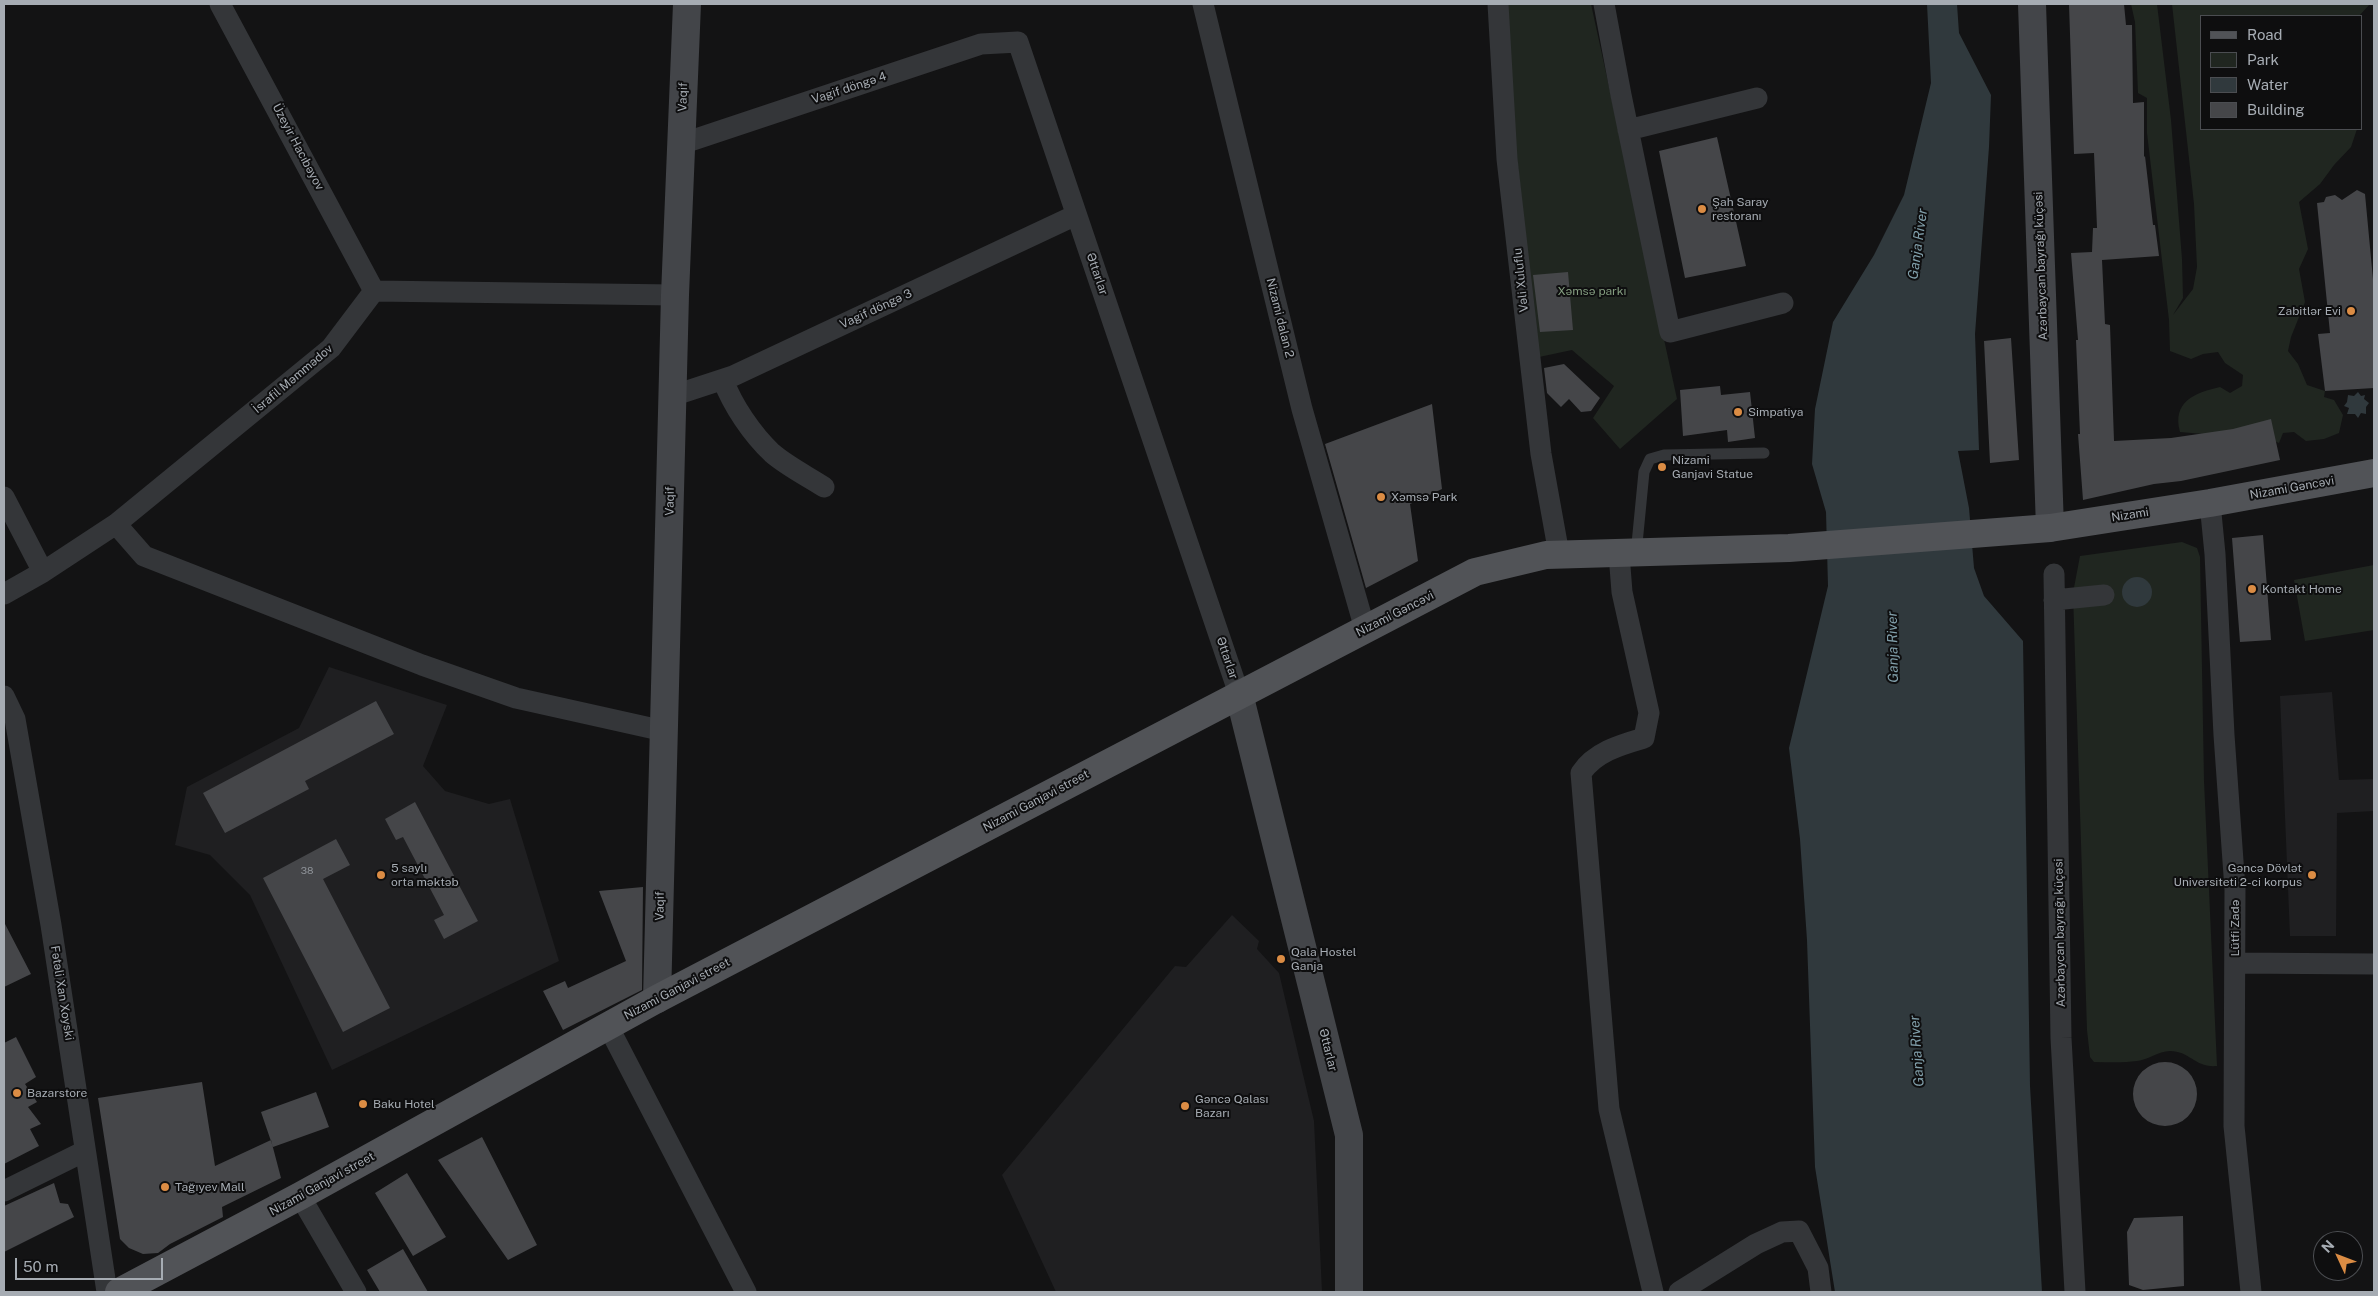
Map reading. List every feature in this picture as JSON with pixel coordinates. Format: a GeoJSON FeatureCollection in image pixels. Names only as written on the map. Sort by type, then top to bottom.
{"type":"FeatureCollection","features":[{"type":"Feature","properties":{"kind":"main road","name":"Nizami Gəncəvi"},"geometry":{"type":"LineString","coordinates":[[2210,503],[2374,473]]}},
{"type":"Feature","properties":{"kind":"main road","name":"Nizami"},"geometry":{"type":"LineString","coordinates":[[1628,554],[1789,548],[2050,528],[2210,503]]}},
{"type":"Feature","properties":{"kind":"main road","name":"Nizami Gəncəvi"},"geometry":{"type":"LineString","coordinates":[[1239,694],[1475,572],[1546,554],[1608,552],[1628,554]]}},
{"type":"Feature","properties":{"kind":"main road","name":"Nizami Ganjavi street"},"geometry":{"type":"LineString","coordinates":[[119,1292],[300,1196],[657,999],[1239,694]]}},
{"type":"Feature","properties":{"kind":"street","name":"Üzeyir Hacıbəyov"},"geometry":{"type":"LineString","coordinates":[[220,4],[374,291]]}},
{"type":"Feature","properties":{"kind":"street","name":"Vaqif"},"geometry":{"type":"LineString","coordinates":[[657,999],[675,296],[687,4]]}},
{"type":"Feature","properties":{"kind":"street","name":"Nizami dalan 2"},"geometry":{"type":"LineString","coordinates":[[1203,4],[1302,409],[1365,629]]}},
{"type":"Feature","properties":{"kind":"street","name":"Vəli Xuluflu"},"geometry":{"type":"LineString","coordinates":[[1498,4],[1507,159],[1541,454],[1559,554]]}},
{"type":"Feature","properties":{"kind":"street"},"geometry":{"type":"LineString","coordinates":[[1604,4],[1670,332],[1783,303]]}},
{"type":"Feature","properties":{"kind":"street","name":"Azərbaycan bayrağı küçəsi"},"geometry":{"type":"LineString","coordinates":[[2032,4],[2050,528]]}},
{"type":"Feature","properties":{"kind":"street","name":"Vagif döngə 4"},"geometry":{"type":"LineString","coordinates":[[681,144],[981,44],[1018,42]]}},
{"type":"Feature","properties":{"kind":"street","name":"Əttarlar"},"geometry":{"type":"LineString","coordinates":[[1018,42],[1239,694],[1349,1134],[1349,1292]]}},
{"type":"Feature","properties":{"kind":"street"},"geometry":{"type":"LineString","coordinates":[[1628,130],[1757,98]]}},
{"type":"Feature","properties":{"kind":"street","name":"Vagif döngə 3"},"geometry":{"type":"LineString","coordinates":[[672,396],[723,380],[1076,215]]}},
{"type":"Feature","properties":{"kind":"street"},"geometry":{"type":"LineString","coordinates":[[374,291],[675,296]]}},
{"type":"Feature","properties":{"kind":"street","name":"İsrafil Məmmədov"},"geometry":{"type":"LineString","coordinates":[[4,594],[43,572],[116,524],[332,348],[374,291]]}},
{"type":"Feature","properties":{"kind":"street"},"geometry":{"type":"LineString","coordinates":[[723,380],[727,391],[759,440],[774,455],[824,487]]}},
{"type":"Feature","properties":{"kind":"street"},"geometry":{"type":"LineString","coordinates":[[4,497],[43,572]]}},
{"type":"Feature","properties":{"kind":"street","name":"Lütfi Zadə"},"geometry":{"type":"LineString","coordinates":[[2210,503],[2215,554],[2224,735],[2235,889],[2234,1126],[2251,1292]]}},
{"type":"Feature","properties":{"kind":"street"},"geometry":{"type":"LineString","coordinates":[[116,524],[144,556],[422,665],[516,698],[664,731]]}},
{"type":"Feature","properties":{"kind":"street"},"geometry":{"type":"LineString","coordinates":[[1628,554],[1622,592],[1648,713],[1644,738],[1614,747],[1588,763],[1581,773],[1609,1109],[1652,1292]]}},
{"type":"Feature","properties":{"kind":"street","name":"Azərbaycan bayrağı küçəsi"},"geometry":{"type":"LineString","coordinates":[[2054,574],[2061,1038],[2075,1292]]}},
{"type":"Feature","properties":{"kind":"street"},"geometry":{"type":"LineString","coordinates":[[2054,600],[2104,595]]}},
{"type":"Feature","properties":{"kind":"street","name":"Fətəli Xan Xoyski"},"geometry":{"type":"LineString","coordinates":[[4,696],[15,719],[51,925],[107,1292]]}},
{"type":"Feature","properties":{"kind":"street"},"geometry":{"type":"LineString","coordinates":[[2235,963],[2374,964]]}},
{"type":"Feature","properties":{"kind":"street"},"geometry":{"type":"LineString","coordinates":[[608,1026],[746,1292]]}},
{"type":"Feature","properties":{"kind":"street"},"geometry":{"type":"LineString","coordinates":[[4,1191],[86,1151]]}},
{"type":"Feature","properties":{"kind":"street"},"geometry":{"type":"LineString","coordinates":[[300,1196],[356,1292]]}},
{"type":"Feature","properties":{"kind":"street"},"geometry":{"type":"LineString","coordinates":[[1679,1292],[1756,1244],[1782,1232],[1799,1231],[1818,1268],[1821,1292]]}},
{"type":"Feature","properties":{"kind":"lane"},"geometry":{"type":"LineString","coordinates":[[1628,554],[1644,472],[1650,459],[1664,455],[1764,453]]}},
{"type":"Feature","properties":{"kind":"shaded area","name":"5 saylı orta məktəb"},"geometry":{"type":"Polygon","coordinates":[[[329,667],[447,705],[423,766],[445,791],[489,804],[510,799],[559,961],[332,1070],[250,895],[210,855],[175,845],[187,787],[299,728],[329,667]]]}},
{"type":"Feature","properties":{"kind":"shaded area","name":"Gəncə Dövlət Universiteti 2-ci korpus"},"geometry":{"type":"Polygon","coordinates":[[[2332,692],[2339,780],[2374,779],[2374,811],[2337,813],[2336,936],[2290,936],[2280,696],[2332,692]]]}},
{"type":"Feature","properties":{"kind":"shaded area","name":"Gəncə Qalası Bazarı"},"geometry":{"type":"Polygon","coordinates":[[[1232,915],[1259,941],[1257,949],[1279,973],[1314,1121],[1322,1292],[1056,1292],[1002,1175],[1175,966],[1186,967],[1232,915]]]}},
{"type":"Feature","properties":{"kind":"green space","name":"Xəmsə parkı"},"geometry":{"type":"Polygon","coordinates":[[[1506,4],[1591,4],[1677,399],[1620,449],[1593,418],[1614,386],[1572,350],[1539,357],[1510,95],[1506,4]]]}},
{"type":"Feature","properties":{"kind":"green space"},"geometry":{"type":"Polygon","coordinates":[[[2131,4],[2157,4],[2171,120],[2182,259],[2183,298],[2173,315],[2193,289],[2197,267],[2194,204],[2172,4],[2370,4],[2360,15],[2200,15],[2200,130],[2357,130],[2351,147],[2320,184],[2299,202],[2308,249],[2299,269],[2305,302],[2291,337],[2288,351],[2298,364],[2307,385],[2325,391],[2324,397],[2334,400],[2343,415],[2339,433],[2324,439],[2306,441],[2294,432],[2283,433],[2279,443],[2272,440],[2180,432],[2179,413],[2187,400],[2202,392],[2220,387],[2230,393],[2242,386],[2243,375],[2225,363],[2218,352],[2203,354],[2191,359],[2170,351],[2169,320],[2147,133],[2147,98],[2138,93],[2135,22],[2131,4]]]}},
{"type":"Feature","properties":{"kind":"green space"},"geometry":{"type":"Polygon","coordinates":[[[2182,542],[2197,548],[2200,557],[2204,781],[2217,1066],[2209,1066],[2183,1054],[2170,1051],[2161,1052],[2137,1061],[2094,1062],[2090,1057],[2087,1030],[2073,593],[2080,556],[2182,542]]]}},
{"type":"Feature","properties":{"kind":"green space"},"geometry":{"type":"Polygon","coordinates":[[[2374,565],[2374,630],[2305,641],[2294,580],[2374,565]]]}},
{"type":"Feature","properties":{"kind":"water","name":"Ganja River"},"geometry":{"type":"Polygon","coordinates":[[[1927,4],[1957,4],[1959,33],[1991,95],[1975,334],[1979,450],[1958,451],[1969,508],[1974,568],[1984,596],[2023,641],[2030,1086],[2042,1292],[1835,1292],[1815,1167],[1807,940],[1800,839],[1789,748],[1828,586],[1826,512],[1812,464],[1815,409],[1833,322],[1874,255],[1904,195],[1931,83],[1927,4]]]}},
{"type":"Feature","properties":{"kind":"water"},"geometry":{"type":"Polygon","coordinates":[[[2358,392],[2361,396],[2365,395],[2364,399],[2369,403],[2366,407],[2366,414],[2361,413],[2358,418],[2355,414],[2347,414],[2349,408],[2344,406],[2348,395],[2354,396],[2358,392]]]}},
{"type":"Feature","properties":{"kind":"water"},"geometry":{"type":"Polygon","coordinates":[[[2137,577],[2143,578],[2151,586],[2151,598],[2143,606],[2137,607],[2131,606],[2123,598],[2122,592],[2123,586],[2131,578],[2137,577]]]}},
{"type":"Feature","properties":{"kind":"building"},"geometry":{"type":"Polygon","coordinates":[[[2069,4],[2124,4],[2126,25],[2132,25],[2133,103],[2144,102],[2144,157],[2159,256],[2102,260],[2105,324],[2110,325],[2114,441],[2171,438],[2233,429],[2271,419],[2280,460],[2181,481],[2154,484],[2083,500],[2078,434],[2080,434],[2076,340],[2078,340],[2071,253],[2092,252],[2093,228],[2097,228],[2094,153],[2074,154],[2069,4]]]}},
{"type":"Feature","properties":{"kind":"building","name":"Şah Saray restoranı"},"geometry":{"type":"Polygon","coordinates":[[[1717,137],[1746,266],[1685,278],[1659,151],[1717,137]]]}},
{"type":"Feature","properties":{"kind":"building","name":"Zabitlər Evi"},"geometry":{"type":"Polygon","coordinates":[[[2357,190],[2365,194],[2374,290],[2374,388],[2325,391],[2318,334],[2330,333],[2317,203],[2324,202],[2326,197],[2335,195],[2342,200],[2357,190]]]}},
{"type":"Feature","properties":{"kind":"building"},"geometry":{"type":"Polygon","coordinates":[[[1568,272],[1573,330],[1540,332],[1533,275],[1568,272]]]}},
{"type":"Feature","properties":{"kind":"building"},"geometry":{"type":"Polygon","coordinates":[[[2011,338],[2019,460],[1990,463],[1984,341],[2011,338]]]}},
{"type":"Feature","properties":{"kind":"building"},"geometry":{"type":"Polygon","coordinates":[[[1564,364],[1600,398],[1591,411],[1581,412],[1569,399],[1561,407],[1547,393],[1544,368],[1564,364]]]}},
{"type":"Feature","properties":{"kind":"building"},"geometry":{"type":"Polygon","coordinates":[[[1720,386],[1721,395],[1750,392],[1755,438],[1728,442],[1727,430],[1683,436],[1680,390],[1720,386]]]}},
{"type":"Feature","properties":{"kind":"building","name":"Xəmsə Park"},"geometry":{"type":"Polygon","coordinates":[[[1432,404],[1442,489],[1410,504],[1418,561],[1366,588],[1325,444],[1432,404]]]}},
{"type":"Feature","properties":{"kind":"building","name":"Kontakt Home"},"geometry":{"type":"Polygon","coordinates":[[[2263,535],[2271,640],[2240,642],[2232,538],[2263,535]]]}},
{"type":"Feature","properties":{"kind":"building"},"geometry":{"type":"Polygon","coordinates":[[[376,701],[394,734],[305,781],[309,789],[225,833],[203,793],[376,701]]]}},
{"type":"Feature","properties":{"kind":"building"},"geometry":{"type":"Polygon","coordinates":[[[415,802],[478,921],[444,939],[434,920],[444,915],[403,837],[396,840],[385,819],[415,802]]]}},
{"type":"Feature","properties":{"kind":"building"},"geometry":{"type":"Polygon","coordinates":[[[336,839],[350,865],[323,879],[390,1008],[343,1032],[263,878],[336,839]]]}},
{"type":"Feature","properties":{"kind":"building"},"geometry":{"type":"Polygon","coordinates":[[[643,887],[642,990],[563,1030],[543,991],[565,981],[568,988],[626,961],[599,891],[643,887]]]}},
{"type":"Feature","properties":{"kind":"building"},"geometry":{"type":"Polygon","coordinates":[[[4,922],[31,974],[4,987],[4,922]]]}},
{"type":"Feature","properties":{"kind":"building","name":"Bazarstore"},"geometry":{"type":"Polygon","coordinates":[[[16,1037],[36,1077],[25,1084],[37,1102],[28,1107],[41,1124],[30,1129],[39,1146],[4,1164],[4,1043],[16,1037]]]}},
{"type":"Feature","properties":{"kind":"building"},"geometry":{"type":"Polygon","coordinates":[[[2165,1062],[2177,1064],[2188,1071],[2195,1082],[2197,1094],[2195,1106],[2188,1117],[2177,1124],[2165,1126],[2153,1124],[2142,1117],[2135,1106],[2133,1094],[2135,1082],[2142,1071],[2153,1064],[2165,1062]]]}},
{"type":"Feature","properties":{"kind":"building","name":"Tağıyev Mall"},"geometry":{"type":"Polygon","coordinates":[[[202,1082],[215,1166],[271,1140],[281,1178],[222,1207],[223,1217],[170,1244],[158,1253],[143,1254],[129,1248],[120,1239],[98,1098],[202,1082]]]}},
{"type":"Feature","properties":{"kind":"building"},"geometry":{"type":"Polygon","coordinates":[[[316,1092],[329,1127],[273,1147],[261,1112],[316,1092]]]}},
{"type":"Feature","properties":{"kind":"building"},"geometry":{"type":"Polygon","coordinates":[[[482,1137],[537,1245],[508,1260],[438,1160],[482,1137]]]}},
{"type":"Feature","properties":{"kind":"building"},"geometry":{"type":"Polygon","coordinates":[[[407,1173],[446,1237],[413,1256],[375,1193],[407,1173]]]}},
{"type":"Feature","properties":{"kind":"building"},"geometry":{"type":"Polygon","coordinates":[[[54,1183],[60,1203],[68,1204],[74,1217],[4,1252],[4,1206],[54,1183]]]}},
{"type":"Feature","properties":{"kind":"building"},"geometry":{"type":"Polygon","coordinates":[[[2183,1216],[2184,1286],[2143,1290],[2129,1285],[2127,1232],[2134,1218],[2183,1216]]]}},
{"type":"Feature","properties":{"kind":"building"},"geometry":{"type":"Polygon","coordinates":[[[403,1249],[428,1292],[380,1292],[367,1270],[403,1249]]]}},
{"type":"Feature","properties":{"kind":"place","name":"Şah Saray restoranı"},"geometry":{"type":"Point","coordinates":[1702,209]}},
{"type":"Feature","properties":{"kind":"place","name":"Zabitlər Evi"},"geometry":{"type":"Point","coordinates":[2351,311]}},
{"type":"Feature","properties":{"kind":"place","name":"Simpatiya"},"geometry":{"type":"Point","coordinates":[1738,412]}},
{"type":"Feature","properties":{"kind":"place","name":"Nizami Ganjavi Statue"},"geometry":{"type":"Point","coordinates":[1662,467]}},
{"type":"Feature","properties":{"kind":"place","name":"Xəmsə Park"},"geometry":{"type":"Point","coordinates":[1381,497]}},
{"type":"Feature","properties":{"kind":"place","name":"Kontakt Home"},"geometry":{"type":"Point","coordinates":[2252,589]}},
{"type":"Feature","properties":{"kind":"place","name":"5 saylı orta məktəb"},"geometry":{"type":"Point","coordinates":[381,875]}},
{"type":"Feature","properties":{"kind":"place","name":"Gəncə Dövlət Universiteti 2-ci korpus"},"geometry":{"type":"Point","coordinates":[2312,875]}},
{"type":"Feature","properties":{"kind":"place","name":"Qala Hostel Ganja"},"geometry":{"type":"Point","coordinates":[1281,959]}},
{"type":"Feature","properties":{"kind":"place","name":"Bazarstore"},"geometry":{"type":"Point","coordinates":[17,1093]}},
{"type":"Feature","properties":{"kind":"place","name":"Baku Hotel"},"geometry":{"type":"Point","coordinates":[363,1104]}},
{"type":"Feature","properties":{"kind":"place","name":"Gəncə Qalası Bazarı"},"geometry":{"type":"Point","coordinates":[1185,1106]}},
{"type":"Feature","properties":{"kind":"place","name":"Tağıyev Mall"},"geometry":{"type":"Point","coordinates":[165,1187]}}]}
